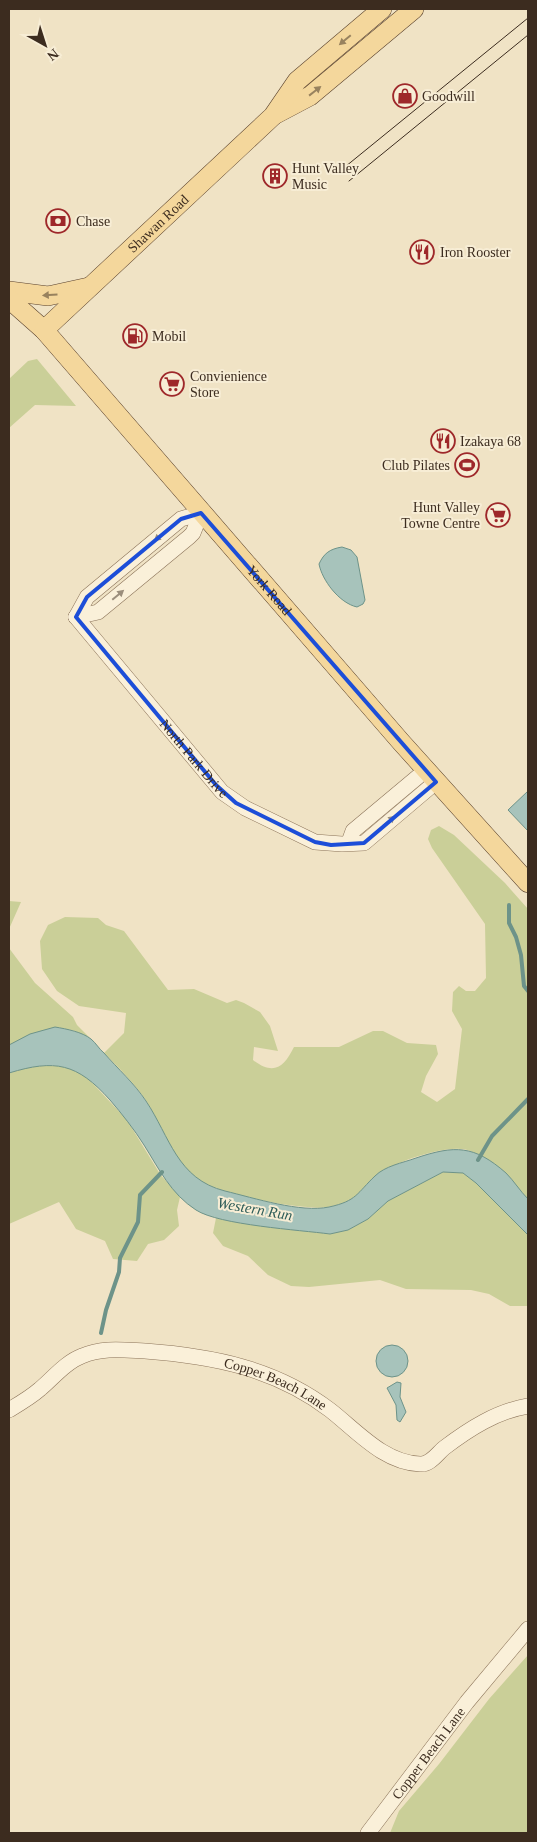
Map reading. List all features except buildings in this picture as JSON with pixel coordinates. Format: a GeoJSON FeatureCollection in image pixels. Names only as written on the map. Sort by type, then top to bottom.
{"type":"FeatureCollection","features":[{"type":"Feature","properties":{"kind":"main road","name":"Shawan Road"},"geometry":{"type":"LineString","coordinates":[[44,330],[273,116],[297,81],[382,9]]}},
{"type":"Feature","properties":{"kind":"main road","name":"Shawan Road"},"geometry":{"type":"LineString","coordinates":[[273,116],[310,96],[414,9]]}},
{"type":"Feature","properties":{"kind":"main road"},"geometry":{"type":"LineString","coordinates":[[9,291],[48,296],[90,287]]}},
{"type":"Feature","properties":{"kind":"main road","name":"York Road"},"geometry":{"type":"LineString","coordinates":[[9,299],[44,330],[431,776],[528,883]]}},
{"type":"Feature","properties":{"kind":"street","name":"North Park Drive"},"geometry":{"type":"LineString","coordinates":[[201,513],[193,533],[189,537],[98,612],[76,617],[228,798],[315,842],[331,845],[349,842],[353,831],[431,776]]}},
{"type":"Feature","properties":{"kind":"street","name":"Copper Beach Lane"},"geometry":{"type":"LineString","coordinates":[[9,1410],[38,1391],[80,1356],[96,1351],[118,1350],[190,1355],[222,1360],[249,1368],[294,1389],[328,1409],[383,1452],[402,1461],[419,1464],[426,1464],[454,1440],[490,1418],[528,1406]]}},
{"type":"Feature","properties":{"kind":"street","name":"Copper Beach Lane"},"geometry":{"type":"LineString","coordinates":[[368,1833],[467,1702],[528,1629]]}},
{"type":"Feature","properties":{"kind":"highlighted area"},"geometry":{"type":"Polygon","coordinates":[[[201,513],[436,782],[364,843],[331,845],[315,842],[236,803],[216,785],[76,617],[87,597],[181,519],[201,513]]]}},
{"type":"Feature","properties":{"kind":"green space"},"geometry":{"type":"Polygon","coordinates":[[[37,359],[76,406],[35,405],[9,428],[9,379],[28,361],[37,359]]]}},
{"type":"Feature","properties":{"kind":"green space"},"geometry":{"type":"Polygon","coordinates":[[[439,826],[454,835],[505,883],[528,909],[528,1199],[487,1160],[470,1151],[461,1149],[437,1151],[396,1164],[373,1178],[351,1200],[328,1207],[300,1207],[263,1201],[227,1192],[202,1182],[192,1175],[176,1157],[147,1102],[121,1070],[104,1053],[124,1033],[126,1013],[79,1006],[57,991],[42,969],[40,941],[48,925],[65,917],[98,918],[106,925],[124,931],[168,990],[194,989],[227,1003],[236,1000],[260,1012],[270,1026],[278,1051],[254,1047],[253,1060],[267,1068],[278,1067],[282,1064],[294,1047],[339,1047],[373,1031],[383,1031],[407,1043],[436,1045],[438,1054],[426,1076],[421,1092],[437,1102],[455,1089],[462,1029],[452,1011],[453,992],[459,986],[466,991],[475,991],[486,978],[485,924],[432,848],[428,839],[431,830],[439,826]]]}},
{"type":"Feature","properties":{"kind":"green space"},"geometry":{"type":"Polygon","coordinates":[[[9,901],[21,902],[9,929],[9,901]]]}},
{"type":"Feature","properties":{"kind":"green space"},"geometry":{"type":"Polygon","coordinates":[[[9,948],[35,983],[73,1017],[77,1025],[90,1038],[72,1030],[9,1045],[9,948]]]}},
{"type":"Feature","properties":{"kind":"green space"},"geometry":{"type":"Polygon","coordinates":[[[32,1066],[63,1066],[84,1074],[127,1120],[160,1174],[180,1197],[177,1210],[179,1226],[164,1240],[148,1244],[137,1261],[113,1259],[105,1241],[76,1229],[59,1202],[9,1224],[9,1073],[32,1066]]]}},
{"type":"Feature","properties":{"kind":"green space"},"geometry":{"type":"Polygon","coordinates":[[[443,1172],[463,1173],[476,1183],[528,1235],[528,1306],[510,1306],[489,1294],[471,1290],[406,1289],[380,1280],[309,1287],[291,1286],[268,1275],[248,1256],[223,1246],[213,1233],[216,1218],[330,1234],[348,1230],[368,1219],[388,1201],[443,1172]]]}},
{"type":"Feature","properties":{"kind":"green space"},"geometry":{"type":"Polygon","coordinates":[[[528,1655],[528,1833],[390,1833],[399,1811],[439,1764],[489,1699],[528,1655]]]}},
{"type":"Feature","properties":{"kind":"water"},"geometry":{"type":"Polygon","coordinates":[[[342,547],[351,550],[357,557],[365,600],[363,604],[357,607],[344,601],[332,590],[319,564],[328,552],[342,547]]]}},
{"type":"Feature","properties":{"kind":"water"},"geometry":{"type":"Polygon","coordinates":[[[528,791],[528,831],[508,810],[528,791]]]}},
{"type":"Feature","properties":{"kind":"water","name":"Western Run"},"geometry":{"type":"Polygon","coordinates":[[[55,1027],[79,1033],[93,1041],[141,1094],[176,1155],[185,1167],[209,1185],[277,1204],[305,1208],[329,1207],[351,1199],[379,1173],[389,1167],[442,1151],[464,1150],[484,1157],[495,1164],[506,1173],[528,1199],[528,1235],[476,1183],[463,1173],[443,1172],[388,1201],[368,1219],[348,1230],[330,1234],[241,1223],[207,1215],[187,1204],[179,1196],[160,1172],[128,1122],[110,1100],[87,1078],[64,1067],[52,1066],[40,1066],[9,1073],[9,1045],[30,1034],[55,1027]]]}},
{"type":"Feature","properties":{"kind":"water"},"geometry":{"type":"Polygon","coordinates":[[[392,1345],[398,1346],[403,1350],[407,1355],[407,1367],[403,1372],[398,1376],[392,1377],[386,1376],[381,1372],[377,1367],[376,1361],[377,1355],[381,1350],[386,1346],[392,1345]]]}},
{"type":"Feature","properties":{"kind":"water"},"geometry":{"type":"Polygon","coordinates":[[[397,1382],[401,1383],[400,1397],[406,1412],[400,1422],[397,1420],[396,1405],[387,1388],[397,1382]]]}},
{"type":"Feature","properties":{"kind":"waterway"},"geometry":{"type":"LineString","coordinates":[[509,905],[509,923],[516,937],[521,955],[524,986],[528,991]]}},
{"type":"Feature","properties":{"kind":"waterway"},"geometry":{"type":"LineString","coordinates":[[478,1160],[492,1136],[528,1099]]}},
{"type":"Feature","properties":{"kind":"waterway"},"geometry":{"type":"LineString","coordinates":[[101,1333],[106,1310],[119,1272],[120,1258],[138,1222],[140,1195],[162,1172]]}},
{"type":"Feature","properties":{"kind":"tram line"},"geometry":{"type":"LineString","coordinates":[[340,171],[528,18]]}},
{"type":"Feature","properties":{"kind":"tram line"},"geometry":{"type":"LineString","coordinates":[[349,181],[528,35]]}},
{"type":"Feature","properties":{"kind":"place","name":"Goodwill"},"geometry":{"type":"Point","coordinates":[405,96]}},
{"type":"Feature","properties":{"kind":"place","name":"Hunt Valley Music"},"geometry":{"type":"Point","coordinates":[275,176]}},
{"type":"Feature","properties":{"kind":"place","name":"Chase"},"geometry":{"type":"Point","coordinates":[58,221]}},
{"type":"Feature","properties":{"kind":"place","name":"Iron Rooster"},"geometry":{"type":"Point","coordinates":[422,252]}},
{"type":"Feature","properties":{"kind":"place","name":"Mobil"},"geometry":{"type":"Point","coordinates":[135,336]}},
{"type":"Feature","properties":{"kind":"place","name":"Convienience Store"},"geometry":{"type":"Point","coordinates":[172,384]}},
{"type":"Feature","properties":{"kind":"place","name":"Izakaya 68"},"geometry":{"type":"Point","coordinates":[443,441]}},
{"type":"Feature","properties":{"kind":"place","name":"Club Pilates"},"geometry":{"type":"Point","coordinates":[467,465]}},
{"type":"Feature","properties":{"kind":"place","name":"Hunt Valley Towne Centre"},"geometry":{"type":"Point","coordinates":[498,515]}}]}
